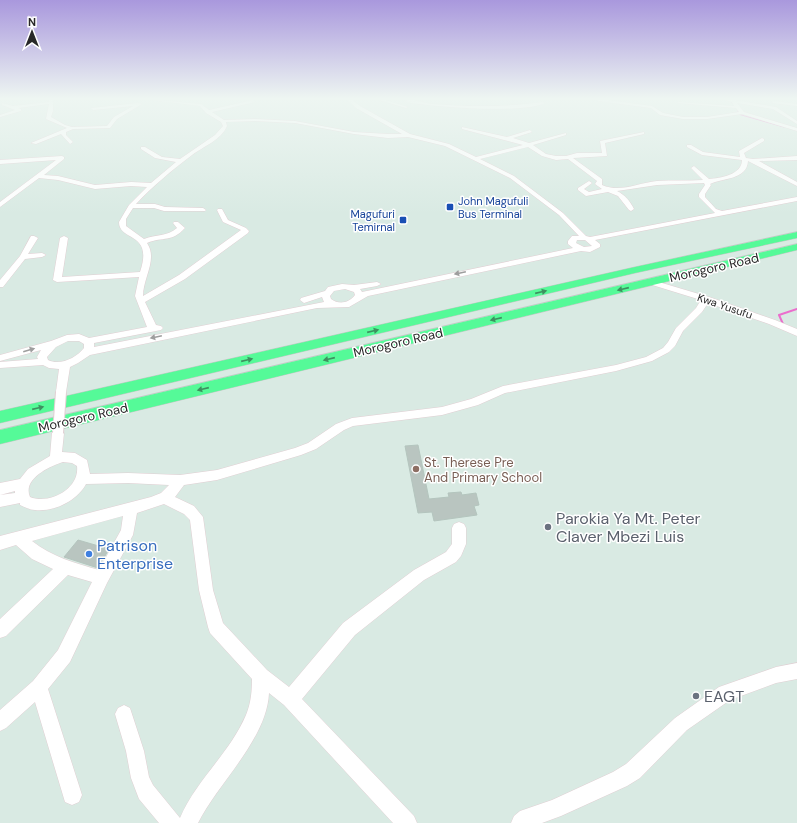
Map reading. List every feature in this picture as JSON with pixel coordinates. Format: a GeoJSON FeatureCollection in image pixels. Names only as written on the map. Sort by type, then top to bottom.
{"type":"FeatureCollection","features":[{"type":"Feature","properties":{"kind":"highway","name":"Morogoro Road"},"geometry":{"type":"LineString","coordinates":[[0,417],[635,270],[797,235]]}},
{"type":"Feature","properties":{"kind":"highway","name":"Morogoro Road"},"geometry":{"type":"LineString","coordinates":[[0,437],[797,248]]}},
{"type":"Feature","properties":{"kind":"street"},"geometry":{"type":"LineString","coordinates":[[34,143],[49,137]]}},
{"type":"Feature","properties":{"kind":"street"},"geometry":{"type":"LineString","coordinates":[[65,137],[70,142]]}},
{"type":"Feature","properties":{"kind":"street"},"geometry":{"type":"LineString","coordinates":[[152,330],[152,322],[140,301],[139,293],[148,257],[146,246],[143,242],[124,229],[122,225],[123,217],[131,206],[153,185],[181,161],[214,137]]}},
{"type":"Feature","properties":{"kind":"street"},"geometry":{"type":"LineString","coordinates":[[419,137],[443,143],[499,170],[523,184],[597,245]]}},
{"type":"Feature","properties":{"kind":"street"},"geometry":{"type":"LineString","coordinates":[[501,137],[520,141],[546,156],[561,158],[577,155],[605,155],[602,142],[622,137]]}},
{"type":"Feature","properties":{"kind":"street"},"geometry":{"type":"LineString","coordinates":[[507,139],[512,137]]}},
{"type":"Feature","properties":{"kind":"street"},"geometry":{"type":"LineString","coordinates":[[475,159],[557,137]]}},
{"type":"Feature","properties":{"kind":"street"},"geometry":{"type":"LineString","coordinates":[[589,184],[580,189],[588,195],[607,190],[633,188],[657,183],[707,182],[727,177],[738,172],[744,167],[744,158],[740,152],[762,140]]}},
{"type":"Feature","properties":{"kind":"street"},"geometry":{"type":"LineString","coordinates":[[689,146],[702,153],[752,160],[797,184]]}},
{"type":"Feature","properties":{"kind":"street"},"geometry":{"type":"LineString","coordinates":[[143,148],[152,156],[181,161]]}},
{"type":"Feature","properties":{"kind":"street"},"geometry":{"type":"LineString","coordinates":[[569,157],[600,180],[599,185],[622,198],[631,210]]}},
{"type":"Feature","properties":{"kind":"street"},"geometry":{"type":"LineString","coordinates":[[0,162],[62,158],[0,205]]}},
{"type":"Feature","properties":{"kind":"street"},"geometry":{"type":"LineString","coordinates":[[752,160],[797,158]]}},
{"type":"Feature","properties":{"kind":"street"},"geometry":{"type":"LineString","coordinates":[[694,168],[708,185],[702,194],[702,197],[714,210],[720,213]]}},
{"type":"Feature","properties":{"kind":"street"},"geometry":{"type":"LineString","coordinates":[[38,176],[48,176],[95,187],[131,184],[153,185]]}},
{"type":"Feature","properties":{"kind":"street"},"geometry":{"type":"LineString","coordinates":[[757,206],[757,203],[762,199],[797,192]]}},
{"type":"Feature","properties":{"kind":"street"},"geometry":{"type":"LineString","coordinates":[[0,358],[77,338],[87,341],[152,330],[318,297],[327,293],[331,289],[338,287],[352,288],[368,286],[560,246],[571,242],[575,238],[587,238],[797,199]]}},
{"type":"Feature","properties":{"kind":"street"},"geometry":{"type":"LineString","coordinates":[[0,365],[44,362],[50,365],[65,364],[75,361],[87,352],[219,323],[317,304],[347,304],[354,302],[365,294],[581,249],[593,249],[597,245],[607,241],[797,204]]}},
{"type":"Feature","properties":{"kind":"street"},"geometry":{"type":"LineString","coordinates":[[131,206],[155,206],[164,209],[203,210]]}},
{"type":"Feature","properties":{"kind":"street"},"geometry":{"type":"LineString","coordinates":[[143,242],[176,234],[181,228],[176,220],[184,209]]}},
{"type":"Feature","properties":{"kind":"street"},"geometry":{"type":"LineString","coordinates":[[140,301],[182,277],[245,231],[225,221],[220,210]]}},
{"type":"Feature","properties":{"kind":"street"},"geometry":{"type":"LineString","coordinates":[[0,285],[23,257],[34,238]]}},
{"type":"Feature","properties":{"kind":"street"},"geometry":{"type":"LineString","coordinates":[[64,238],[57,280],[144,274]]}},
{"type":"Feature","properties":{"kind":"street"},"geometry":{"type":"LineString","coordinates":[[571,242],[575,247],[581,249]]}},
{"type":"Feature","properties":{"kind":"street"},"geometry":{"type":"LineString","coordinates":[[23,257],[42,255]]}},
{"type":"Feature","properties":{"kind":"street","name":"Kwa Yusufu"},"geometry":{"type":"LineString","coordinates":[[652,282],[671,287],[772,322],[797,333]]}},
{"type":"Feature","properties":{"kind":"street"},"geometry":{"type":"LineString","coordinates":[[352,288],[357,291],[358,298]]}},
{"type":"Feature","properties":{"kind":"street"},"geometry":{"type":"LineString","coordinates":[[327,293],[327,300],[332,304]]}},
{"type":"Feature","properties":{"kind":"street"},"geometry":{"type":"LineString","coordinates":[[83,479],[128,478],[180,480],[217,475],[297,452],[312,446],[340,427],[352,422],[442,411],[474,402],[502,390],[616,368],[649,359],[666,350],[672,344],[680,330],[699,310],[706,299]]}},
{"type":"Feature","properties":{"kind":"street"},"geometry":{"type":"LineString","coordinates":[[87,341],[89,346],[87,352]]}},
{"type":"Feature","properties":{"kind":"street"},"geometry":{"type":"LineString","coordinates":[[44,362],[43,354],[49,347],[57,342]]}},
{"type":"Feature","properties":{"kind":"street"},"geometry":{"type":"LineString","coordinates":[[56,459],[61,392],[65,364]]}},
{"type":"Feature","properties":{"kind":"street"},"geometry":{"type":"LineString","coordinates":[[69,457],[80,460],[84,468],[83,479],[69,494],[48,504],[29,504],[22,497],[21,493],[24,483],[37,468],[56,459],[69,457]]}},
{"type":"Feature","properties":{"kind":"street"},"geometry":{"type":"LineString","coordinates":[[0,543],[131,510],[165,498],[172,493],[180,480]]}},
{"type":"Feature","properties":{"kind":"street"},"geometry":{"type":"LineString","coordinates":[[0,489],[24,483]]}},
{"type":"Feature","properties":{"kind":"street"},"geometry":{"type":"LineString","coordinates":[[0,501],[22,497]]}},
{"type":"Feature","properties":{"kind":"street"},"geometry":{"type":"LineString","coordinates":[[165,498],[189,510],[196,517],[206,590],[216,628],[261,676],[290,699],[407,823]]}},
{"type":"Feature","properties":{"kind":"street"},"geometry":{"type":"LineString","coordinates":[[0,722],[39,686],[64,656],[102,578],[128,531],[131,510]]}},
{"type":"Feature","properties":{"kind":"street"},"geometry":{"type":"LineString","coordinates":[[290,699],[349,629],[419,575],[451,557],[459,544],[459,528]]}},
{"type":"Feature","properties":{"kind":"street"},"geometry":{"type":"LineString","coordinates":[[18,538],[37,554],[66,567],[102,578]]}},
{"type":"Feature","properties":{"kind":"street"},"geometry":{"type":"LineString","coordinates":[[0,630],[66,567]]}},
{"type":"Feature","properties":{"kind":"street"},"geometry":{"type":"LineString","coordinates":[[520,823],[527,818],[554,809],[627,775],[633,771],[680,724],[725,693],[776,675],[797,671]]}},
{"type":"Feature","properties":{"kind":"street"},"geometry":{"type":"LineString","coordinates":[[188,823],[200,799],[234,754],[254,719],[260,698],[261,676]]}},
{"type":"Feature","properties":{"kind":"street"},"geometry":{"type":"LineString","coordinates":[[39,686],[72,795]]}},
{"type":"Feature","properties":{"kind":"street"},"geometry":{"type":"LineString","coordinates":[[124,714],[135,751],[140,778],[146,792],[172,823]]}},
{"type":"Feature","properties":{"kind":"building","name":"St. Therese Pre And Primary School"},"geometry":{"type":"Polygon","coordinates":[[[418,445],[429,499],[449,497],[448,493],[461,492],[462,495],[476,493],[479,505],[474,506],[477,515],[434,521],[432,512],[418,513],[405,446],[418,445]]]}},
{"type":"Feature","properties":{"kind":"building","name":"Patrison Enterprise"},"geometry":{"type":"Polygon","coordinates":[[[78,540],[109,549],[98,568],[64,557],[78,540]]]}},
{"type":"Feature","properties":{"kind":"waterway"},"geometry":{"type":"LineString","coordinates":[[783,324],[779,315],[797,309]]}},
{"type":"Feature","properties":{"kind":"place","name":"John Magufuli Bus Terminal"},"geometry":{"type":"Point","coordinates":[450,207]}},
{"type":"Feature","properties":{"kind":"place","name":"Magufuri Temirnal"},"geometry":{"type":"Point","coordinates":[403,220]}},
{"type":"Feature","properties":{"kind":"place","name":"St. Therese Pre And Primary School"},"geometry":{"type":"Point","coordinates":[416,469]}},
{"type":"Feature","properties":{"kind":"place","name":"Parokia Ya Mt. Peter Claver Mbezi Luis"},"geometry":{"type":"Point","coordinates":[548,527]}},
{"type":"Feature","properties":{"kind":"place","name":"Patrison Enterprise"},"geometry":{"type":"Point","coordinates":[89,554]}},
{"type":"Feature","properties":{"kind":"place","name":"EAGT"},"geometry":{"type":"Point","coordinates":[696,696]}}]}
